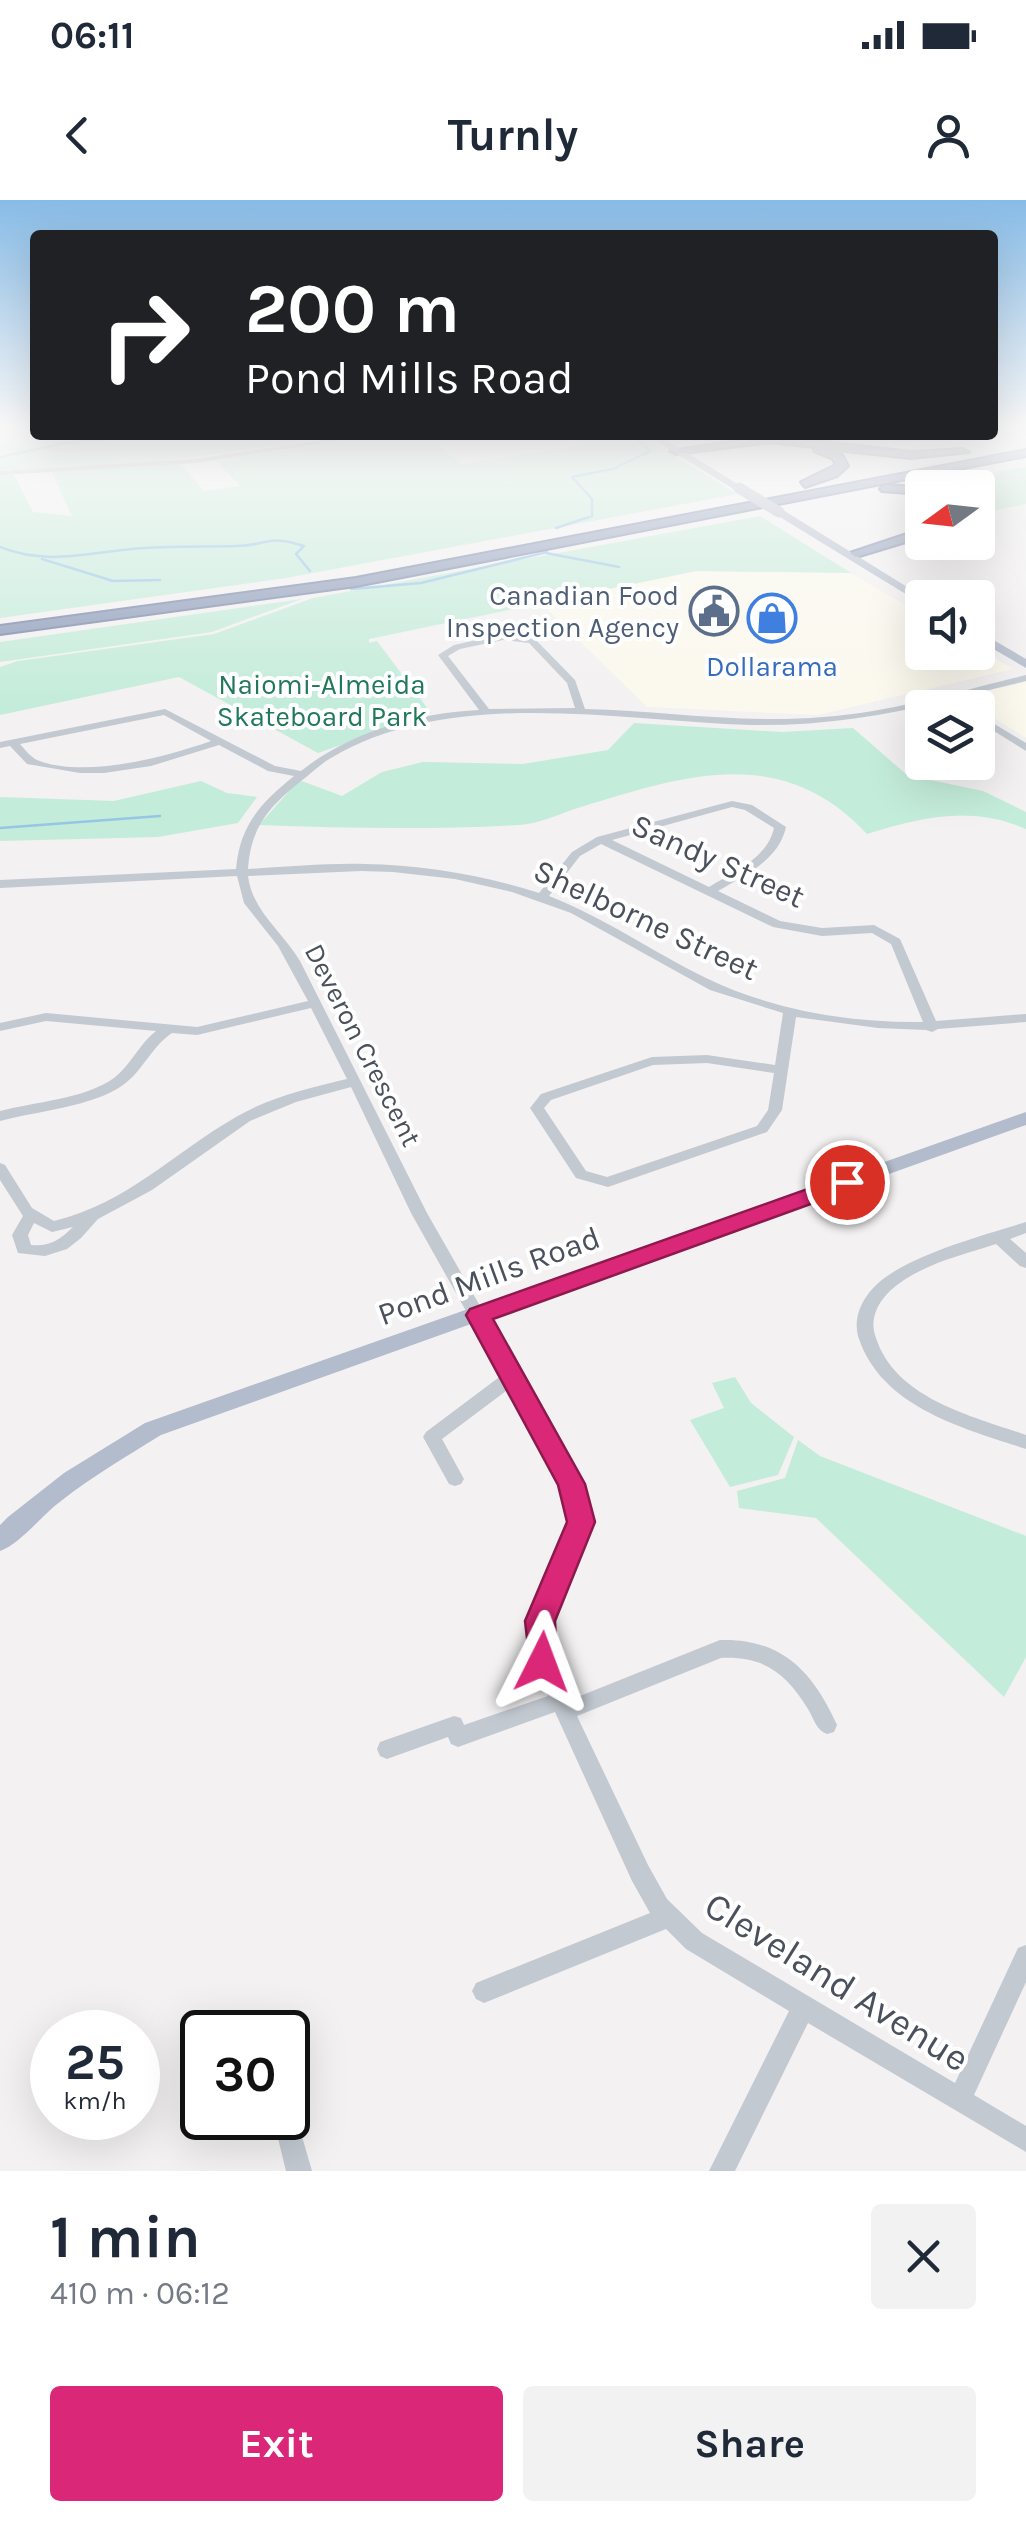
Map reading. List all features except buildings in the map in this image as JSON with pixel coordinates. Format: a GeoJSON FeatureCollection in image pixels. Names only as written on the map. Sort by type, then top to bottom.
{"type":"FeatureCollection","features":[{"type":"Feature","properties":{"kind":"highway"},"geometry":{"type":"LineString","coordinates":[[0,621],[350,572],[632,519]]}},
{"type":"Feature","properties":{"kind":"highway"},"geometry":{"type":"LineString","coordinates":[[0,630],[356,582],[719,519]]}},
{"type":"Feature","properties":{"kind":"highway"},"geometry":{"type":"LineString","coordinates":[[850,554],[905,539]]}},
{"type":"Feature","properties":{"kind":"highway"},"geometry":{"type":"LineString","coordinates":[[850,554],[905,545]]}},
{"type":"Feature","properties":{"kind":"main road"},"geometry":{"type":"LineString","coordinates":[[798,519],[905,590]]}},
{"type":"Feature","properties":{"kind":"main road"},"geometry":{"type":"LineString","coordinates":[[850,554],[905,584]]}},
{"type":"Feature","properties":{"kind":"main road"},"geometry":{"type":"LineString","coordinates":[[995,636],[1026,655]]}},
{"type":"Feature","properties":{"kind":"main road"},"geometry":{"type":"LineString","coordinates":[[995,645],[1026,664]]}},
{"type":"Feature","properties":{"kind":"main road","name":"Pond Mills Road"},"geometry":{"type":"LineString","coordinates":[[0,1541],[20,1519],[74,1477],[153,1429],[1026,1118]]}},
{"type":"Feature","properties":{"kind":"street"},"geometry":{"type":"LineString","coordinates":[[485,712],[443,655],[456,647],[504,637],[532,641],[572,682],[580,709]]}},
{"type":"Feature","properties":{"kind":"street"},"geometry":{"type":"LineString","coordinates":[[973,690],[1026,678]]}},
{"type":"Feature","properties":{"kind":"street"},"geometry":{"type":"LineString","coordinates":[[243,873],[245,846],[258,814],[300,774],[380,734],[485,712],[580,709],[730,721],[806,721],[844,718],[905,705]]}},
{"type":"Feature","properties":{"kind":"street"},"geometry":{"type":"LineString","coordinates":[[6,744],[165,712],[272,769],[300,774]]}},
{"type":"Feature","properties":{"kind":"street"},"geometry":{"type":"LineString","coordinates":[[995,727],[1026,748]]}},
{"type":"Feature","properties":{"kind":"street"},"geometry":{"type":"LineString","coordinates":[[6,744],[31,762],[109,771],[159,763],[221,741]]}},
{"type":"Feature","properties":{"kind":"street"},"geometry":{"type":"LineString","coordinates":[[541,898],[576,854],[602,840],[732,804],[748,807],[780,827],[780,839],[771,849],[710,890]]}},
{"type":"Feature","properties":{"kind":"street","name":"Sandy Street"},"geometry":{"type":"LineString","coordinates":[[602,840],[777,924],[802,930],[855,928],[888,934],[896,942],[932,1028]]}},
{"type":"Feature","properties":{"kind":"street","name":"Shelborne Street"},"geometry":{"type":"LineString","coordinates":[[0,884],[418,869],[490,882],[541,898],[605,926],[674,970],[735,996],[816,1018],[932,1028],[1026,1018]]}},
{"type":"Feature","properties":{"kind":"street","name":"Deveron Crescent"},"geometry":{"type":"LineString","coordinates":[[243,873],[246,896],[288,952],[434,1240],[478,1315]]}},
{"type":"Feature","properties":{"kind":"street"},"geometry":{"type":"LineString","coordinates":[[0,1027],[46,1017],[197,1031],[315,1003]]}},
{"type":"Feature","properties":{"kind":"street"},"geometry":{"type":"LineString","coordinates":[[781,1070],[707,1059],[652,1061],[546,1097],[537,1108],[581,1175],[608,1182],[762,1129],[775,1110],[781,1070],[790,1010]]}},
{"type":"Feature","properties":{"kind":"street"},"geometry":{"type":"LineString","coordinates":[[0,1116],[111,1087],[134,1070],[154,1036],[167,1031]]}},
{"type":"Feature","properties":{"kind":"street"},"geometry":{"type":"LineString","coordinates":[[0,1168],[31,1215],[52,1227],[90,1219],[132,1200],[234,1124],[293,1097],[354,1082]]}},
{"type":"Feature","properties":{"kind":"street"},"geometry":{"type":"LineString","coordinates":[[31,1215],[20,1235],[24,1249],[41,1253],[66,1244],[90,1219]]}},
{"type":"Feature","properties":{"kind":"street"},"geometry":{"type":"LineString","coordinates":[[1026,1227],[896,1278],[870,1304],[862,1321],[872,1356],[899,1388],[1026,1442]]}},
{"type":"Feature","properties":{"kind":"street"},"geometry":{"type":"LineString","coordinates":[[1000,1238],[1026,1262]]}},
{"type":"Feature","properties":{"kind":"street","name":"Cleveland Avenue"},"geometry":{"type":"LineString","coordinates":[[478,1315],[572,1484],[581,1522],[540,1621],[542,1662],[640,1873],[669,1917],[694,1941],[802,2009],[1026,2140]]}},
{"type":"Feature","properties":{"kind":"street"},"geometry":{"type":"LineString","coordinates":[[455,1479],[432,1437],[514,1375]]}},
{"type":"Feature","properties":{"kind":"street"},"geometry":{"type":"LineString","coordinates":[[386,1748],[454,1725],[458,1737],[561,1706],[720,1649],[745,1646],[776,1659],[812,1694],[827,1726]]}},
{"type":"Feature","properties":{"kind":"street"},"geometry":{"type":"LineString","coordinates":[[484,1991],[669,1917]]}},
{"type":"Feature","properties":{"kind":"street"},"geometry":{"type":"LineString","coordinates":[[960,2099],[1026,1956]]}},
{"type":"Feature","properties":{"kind":"street"},"geometry":{"type":"LineString","coordinates":[[722,2171],[802,2009]]}},
{"type":"Feature","properties":{"kind":"street"},"geometry":{"type":"LineString","coordinates":[[290,2140],[298,2171]]}},
{"type":"Feature","properties":{"kind":"shaded area"},"geometry":{"type":"Polygon","coordinates":[[[696,571],[851,573],[905,605],[905,670],[995,670],[995,658],[1013,669],[924,690],[905,690],[905,694],[818,715],[647,707],[541,603],[696,571]]]}},
{"type":"Feature","properties":{"kind":"shaded area"},"geometry":{"type":"Polygon","coordinates":[[[1026,682],[1026,738],[995,719],[995,690],[991,690],[1026,682]]]}},
{"type":"Feature","properties":{"kind":"green space"},"geometry":{"type":"Polygon","coordinates":[[[0,519],[604,519],[286,578],[0,618],[0,519]]]}},
{"type":"Feature","properties":{"kind":"green space","name":"Naiomi-Almeida Skateboard Park"},"geometry":{"type":"Polygon","coordinates":[[[744,519],[765,519],[851,573],[696,571],[369,639],[369,643],[377,641],[431,713],[318,753],[179,677],[0,715],[0,667],[18,661],[214,634],[313,598],[744,519]]]}},
{"type":"Feature","properties":{"kind":"green space"},"geometry":{"type":"Polygon","coordinates":[[[302,599],[212,632],[0,662],[0,642],[302,599]]]}},
{"type":"Feature","properties":{"kind":"green space"},"geometry":{"type":"Polygon","coordinates":[[[634,723],[782,732],[853,728],[905,773],[905,780],[931,780],[983,791],[1026,812],[1026,829],[986,817],[946,816],[867,834],[835,805],[802,787],[767,777],[732,774],[659,784],[526,824],[421,828],[259,825],[299,780],[342,796],[382,772],[423,762],[523,764],[608,750],[634,723]]]}},
{"type":"Feature","properties":{"kind":"green space"},"geometry":{"type":"Polygon","coordinates":[[[201,781],[227,793],[257,797],[238,823],[158,837],[0,841],[0,797],[114,801],[201,781]]]}},
{"type":"Feature","properties":{"kind":"green space"},"geometry":{"type":"Polygon","coordinates":[[[735,1377],[751,1403],[794,1437],[778,1475],[730,1487],[690,1420],[724,1408],[712,1383],[735,1377]]]}},
{"type":"Feature","properties":{"kind":"green space"},"geometry":{"type":"Polygon","coordinates":[[[798,1440],[820,1456],[1026,1536],[1026,1657],[1004,1697],[816,1518],[739,1508],[737,1491],[785,1478],[798,1440]]]}},
{"type":"Feature","properties":{"kind":"waterway"},"geometry":{"type":"LineString","coordinates":[[556,528],[583,519]]}},
{"type":"Feature","properties":{"kind":"waterway"},"geometry":{"type":"LineString","coordinates":[[0,547],[54,557],[282,541],[304,546],[296,554],[310,571]]}},
{"type":"Feature","properties":{"kind":"waterway"},"geometry":{"type":"LineString","coordinates":[[351,589],[421,583],[547,552]]}},
{"type":"Feature","properties":{"kind":"waterway"},"geometry":{"type":"LineString","coordinates":[[546,553],[619,567]]}},
{"type":"Feature","properties":{"kind":"waterway"},"geometry":{"type":"LineString","coordinates":[[42,559],[113,581],[160,580]]}},
{"type":"Feature","properties":{"kind":"waterway"},"geometry":{"type":"LineString","coordinates":[[0,828],[160,816]]}},
{"type":"Feature","properties":{"kind":"place","name":"Canadian Food Inspection Agency"},"geometry":{"type":"Point","coordinates":[714,611]}},
{"type":"Feature","properties":{"kind":"place","name":"Dollarama"},"geometry":{"type":"Point","coordinates":[772,618]}},
{"type":"Feature","properties":{"kind":"route"},"geometry":{"type":"LineString","coordinates":[[542,1662],[540,1621],[568,1562],[581,1522],[572,1484],[478,1315],[847,1182]]}}]}
